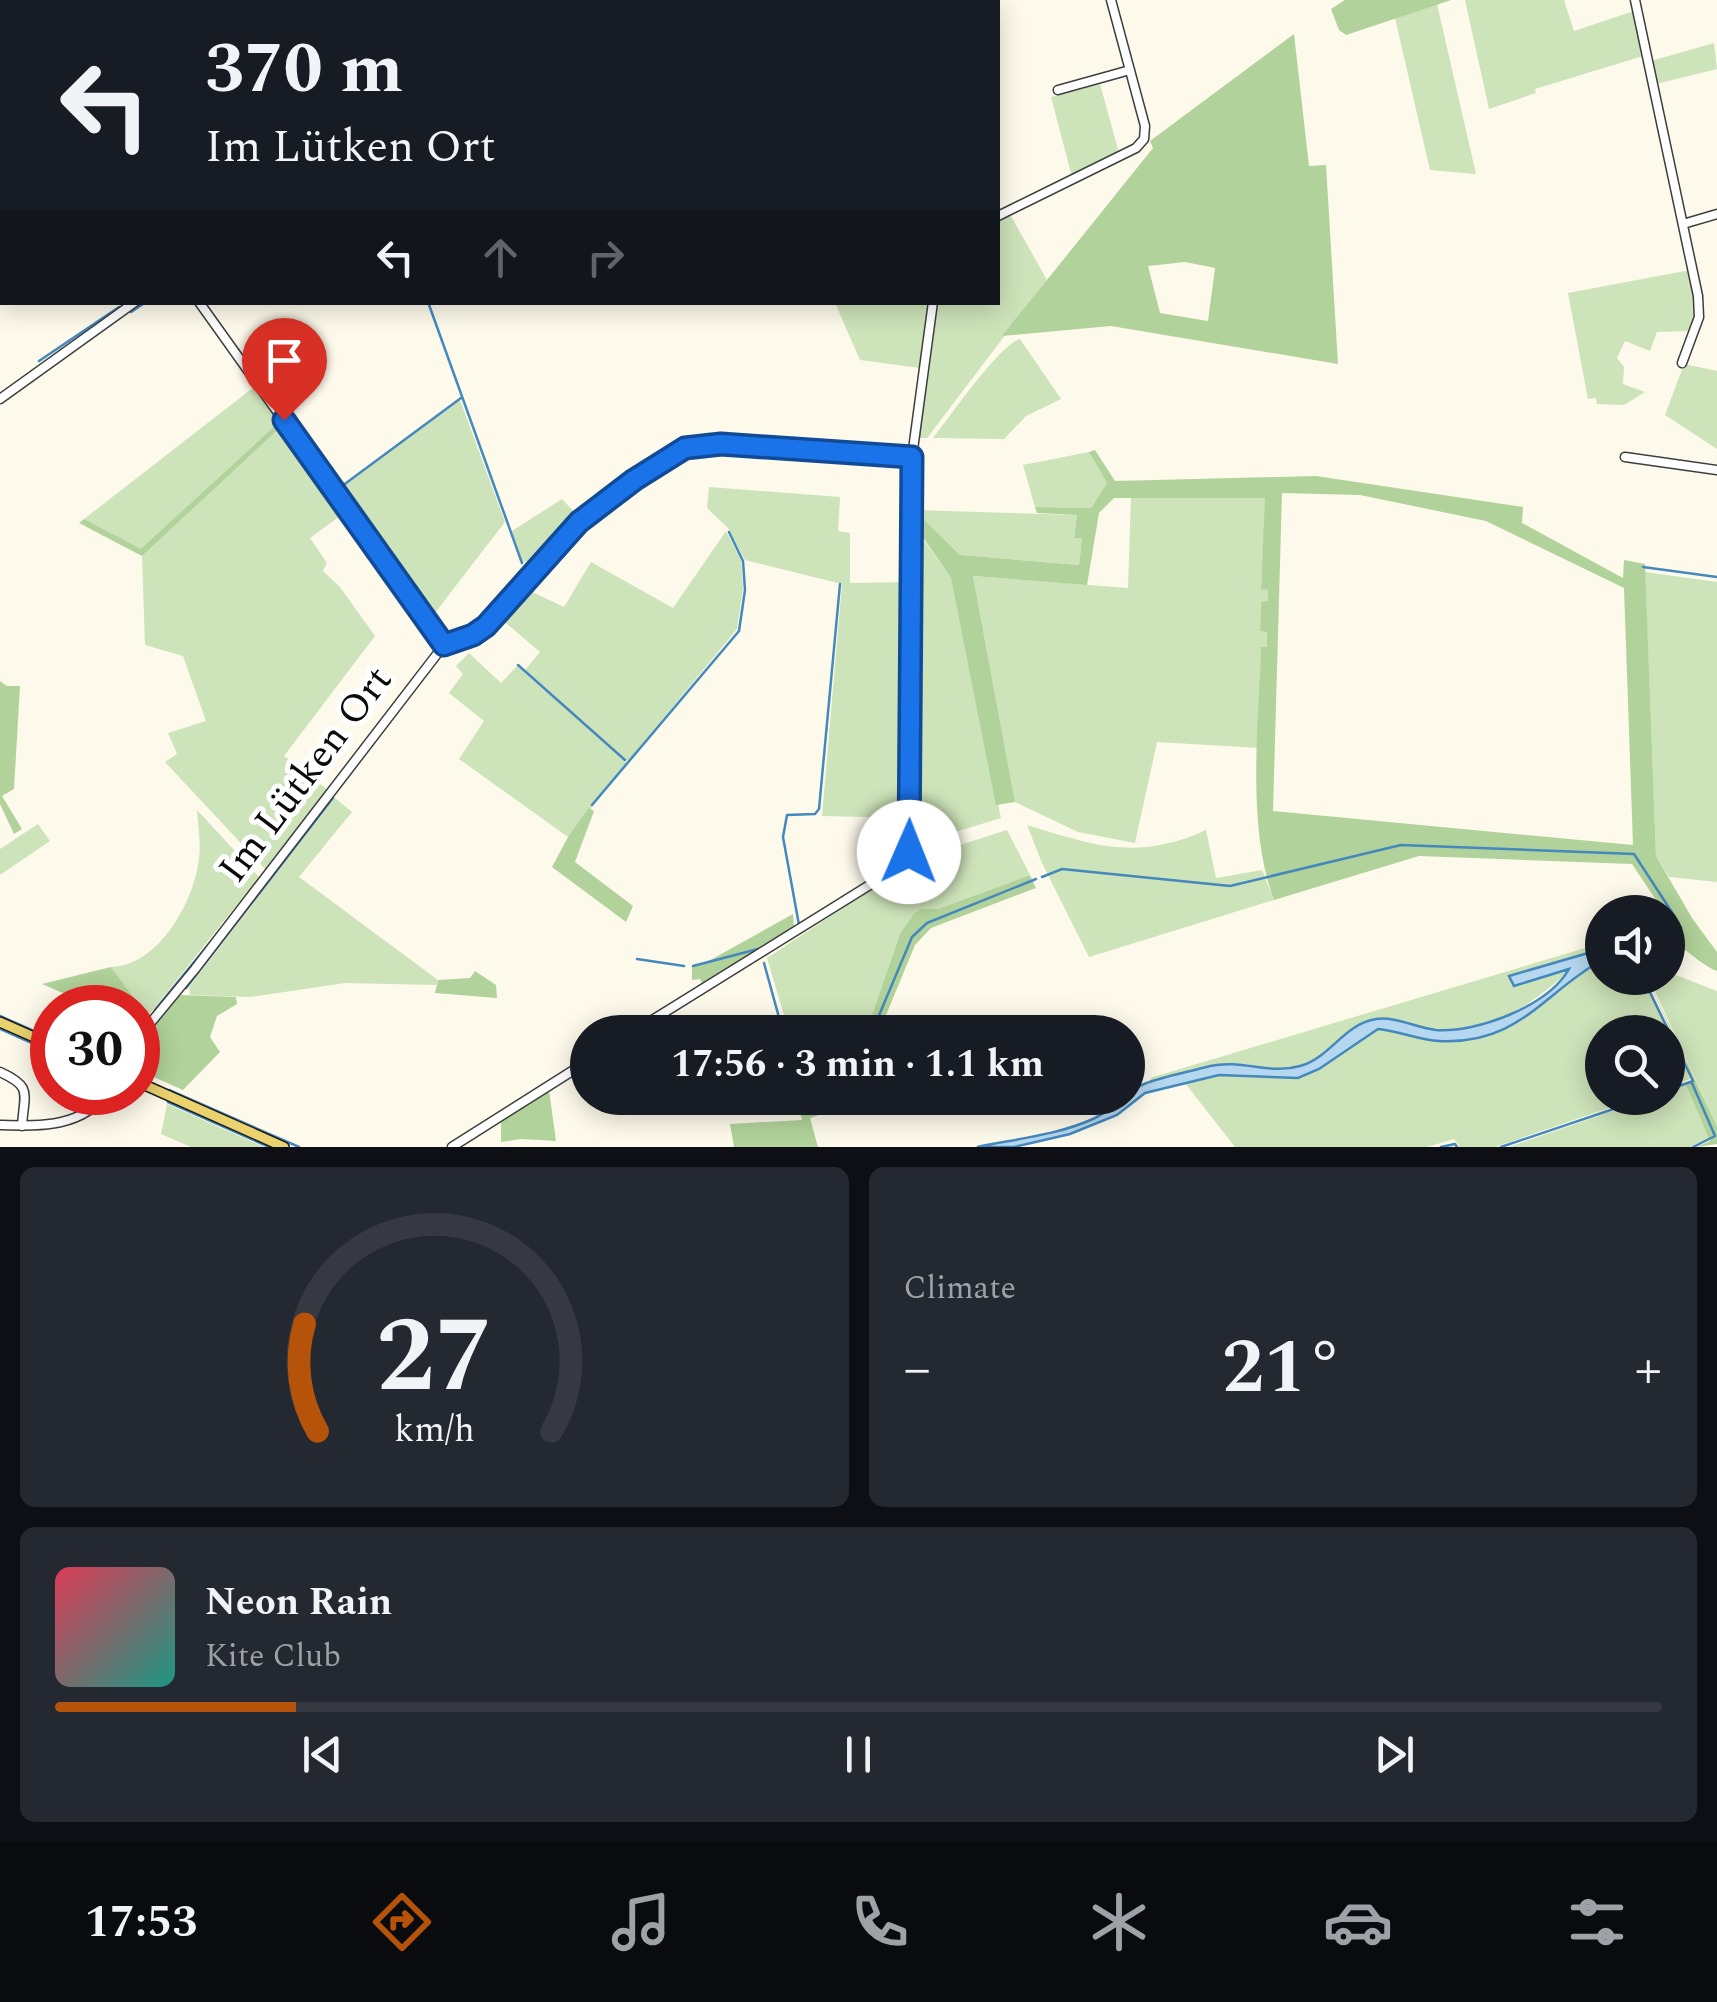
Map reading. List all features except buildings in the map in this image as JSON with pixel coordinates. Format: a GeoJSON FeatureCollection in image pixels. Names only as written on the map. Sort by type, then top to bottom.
{"type":"FeatureCollection","features":[{"type":"Feature","properties":{"kind":"main road"},"geometry":{"type":"LineString","coordinates":[[0,1022],[30,1035]]}},
{"type":"Feature","properties":{"kind":"main road"},"geometry":{"type":"LineString","coordinates":[[160,1092],[284,1147]]}},
{"type":"Feature","properties":{"kind":"street"},"geometry":{"type":"LineString","coordinates":[[1000,215],[1140,144],[1145,126],[1111,0]]}},
{"type":"Feature","properties":{"kind":"street"},"geometry":{"type":"LineString","coordinates":[[1635,0],[1699,309],[1682,363]]}},
{"type":"Feature","properties":{"kind":"street"},"geometry":{"type":"LineString","coordinates":[[1058,90],[1130,70]]}},
{"type":"Feature","properties":{"kind":"street"},"geometry":{"type":"LineString","coordinates":[[1682,224],[1717,214]]}},
{"type":"Feature","properties":{"kind":"street"},"geometry":{"type":"LineString","coordinates":[[0,399],[132,305]]}},
{"type":"Feature","properties":{"kind":"street"},"geometry":{"type":"LineString","coordinates":[[201,305],[444,645]]}},
{"type":"Feature","properties":{"kind":"street"},"geometry":{"type":"LineString","coordinates":[[660,1015],[896,868],[909,852],[912,457],[933,305]]}},
{"type":"Feature","properties":{"kind":"street","name":"Im Lütken Ort"},"geometry":{"type":"LineString","coordinates":[[160,1011],[444,645],[486,626],[579,522],[622,489],[685,448],[721,444],[912,457]]}},
{"type":"Feature","properties":{"kind":"street"},"geometry":{"type":"LineString","coordinates":[[1625,456],[1717,470]]}},
{"type":"Feature","properties":{"kind":"street"},"geometry":{"type":"LineString","coordinates":[[0,1072],[25,1088],[22,1126]]}},
{"type":"Feature","properties":{"kind":"street"},"geometry":{"type":"LineString","coordinates":[[452,1147],[570,1072]]}},
{"type":"Feature","properties":{"kind":"street"},"geometry":{"type":"LineString","coordinates":[[0,1126],[85,1115]]}},
{"type":"Feature","properties":{"kind":"green space"},"geometry":{"type":"Polygon","coordinates":[[[1345,0],[1451,0],[1346,35],[1339,30],[1331,9],[1345,0]]]}},
{"type":"Feature","properties":{"kind":"green space"},"geometry":{"type":"Polygon","coordinates":[[[1465,0],[1564,0],[1574,31],[1634,11],[1643,56],[1535,89],[1536,93],[1489,109],[1465,0]]]}},
{"type":"Feature","properties":{"kind":"green space"},"geometry":{"type":"Polygon","coordinates":[[[1437,4],[1476,174],[1430,170],[1395,18],[1437,4]]]}},
{"type":"Feature","properties":{"kind":"green space"},"geometry":{"type":"Polygon","coordinates":[[[1294,34],[1309,166],[1326,165],[1338,364],[1111,326],[1002,336],[1153,148],[1150,141],[1294,34]],[[1185,262],[1148,266],[1160,313],[1208,321],[1215,268],[1185,262]]]}},
{"type":"Feature","properties":{"kind":"green space"},"geometry":{"type":"Polygon","coordinates":[[[1714,43],[1717,69],[1656,84],[1651,61],[1714,43]]]}},
{"type":"Feature","properties":{"kind":"green space"},"geometry":{"type":"Polygon","coordinates":[[[1100,84],[1119,153],[1072,177],[1051,97],[1100,84]]]}},
{"type":"Feature","properties":{"kind":"green space"},"geometry":{"type":"Polygon","coordinates":[[[1011,216],[1047,280],[927,438],[920,438],[938,305],[1000,305],[1000,220],[1011,216]]]}},
{"type":"Feature","properties":{"kind":"green space"},"geometry":{"type":"Polygon","coordinates":[[[1690,270],[1696,309],[1690,331],[1657,332],[1650,351],[1625,341],[1617,358],[1624,367],[1623,384],[1645,392],[1624,405],[1597,404],[1596,398],[1588,399],[1568,293],[1690,270]]]}},
{"type":"Feature","properties":{"kind":"green space"},"geometry":{"type":"Polygon","coordinates":[[[836,305],[929,305],[920,368],[860,360],[836,305]]]}},
{"type":"Feature","properties":{"kind":"green space"},"geometry":{"type":"Polygon","coordinates":[[[1020,339],[1061,399],[1026,416],[1004,439],[933,438],[988,367],[1020,339]]]}},
{"type":"Feature","properties":{"kind":"green space"},"geometry":{"type":"Polygon","coordinates":[[[1684,364],[1717,371],[1717,449],[1665,415],[1684,364]]]}},
{"type":"Feature","properties":{"kind":"green space"},"geometry":{"type":"Polygon","coordinates":[[[254,387],[279,422],[141,550],[84,519],[254,387]]]}},
{"type":"Feature","properties":{"kind":"green space"},"geometry":{"type":"Polygon","coordinates":[[[460,400],[505,522],[431,618],[340,489],[460,400]]]}},
{"type":"Feature","properties":{"kind":"green space"},"geometry":{"type":"Polygon","coordinates":[[[279,422],[282,426],[142,556],[79,523],[84,519],[141,549],[279,422]]]}},
{"type":"Feature","properties":{"kind":"green space"},"geometry":{"type":"Polygon","coordinates":[[[282,426],[344,513],[310,538],[327,563],[323,571],[340,587],[375,636],[284,756],[328,790],[266,870],[165,762],[177,754],[168,733],[206,721],[183,656],[145,645],[142,556],[282,426]]]}},
{"type":"Feature","properties":{"kind":"green space"},"geometry":{"type":"Polygon","coordinates":[[[1095,450],[1115,481],[1316,476],[1523,507],[1522,523],[1623,578],[1624,560],[1645,564],[1656,856],[1679,895],[1653,895],[1632,864],[1419,856],[1274,900],[1260,840],[1256,775],[1261,647],[1267,647],[1267,632],[1260,631],[1261,602],[1268,601],[1268,590],[1261,589],[1265,498],[1114,498],[1099,513],[1087,585],[973,576],[1015,802],[996,805],[951,578],[924,539],[914,538],[914,510],[960,555],[1079,565],[1082,538],[1074,538],[1077,515],[1037,513],[1035,507],[1091,508],[1107,483],[1089,452],[1095,450]],[[1282,493],[1273,811],[1633,845],[1624,588],[1486,521],[1360,495],[1282,493]]]}},
{"type":"Feature","properties":{"kind":"green space"},"geometry":{"type":"Polygon","coordinates":[[[1089,452],[1107,483],[1091,508],[1035,507],[1023,465],[1089,452]]]}},
{"type":"Feature","properties":{"kind":"green space"},"geometry":{"type":"Polygon","coordinates":[[[709,487],[840,497],[838,531],[850,533],[850,583],[908,582],[906,818],[822,816],[842,584],[745,560],[728,528],[707,508],[709,487]]]}},
{"type":"Feature","properties":{"kind":"green space"},"geometry":{"type":"Polygon","coordinates":[[[1131,498],[1266,498],[1261,588],[1268,589],[1268,602],[1261,602],[1260,630],[1267,631],[1267,647],[1261,648],[1259,748],[1157,742],[1135,843],[1078,832],[1015,802],[973,576],[1128,588],[1131,498]]]}},
{"type":"Feature","properties":{"kind":"green space"},"geometry":{"type":"Polygon","coordinates":[[[562,499],[577,515],[529,570],[512,531],[562,499]]]}},
{"type":"Feature","properties":{"kind":"green space"},"geometry":{"type":"Polygon","coordinates":[[[914,510],[1077,515],[1074,537],[1082,538],[1079,565],[960,555],[914,510]]]}},
{"type":"Feature","properties":{"kind":"green space"},"geometry":{"type":"Polygon","coordinates":[[[726,531],[741,560],[743,588],[737,629],[628,761],[525,670],[540,652],[500,618],[524,588],[564,607],[591,562],[673,608],[726,531]]]}},
{"type":"Feature","properties":{"kind":"green space"},"geometry":{"type":"Polygon","coordinates":[[[914,538],[923,539],[951,578],[1001,818],[916,844],[914,538]]]}},
{"type":"Feature","properties":{"kind":"green space"},"geometry":{"type":"Polygon","coordinates":[[[1645,572],[1717,582],[1717,882],[1669,877],[1656,856],[1645,572]]]}},
{"type":"Feature","properties":{"kind":"green space"},"geometry":{"type":"Polygon","coordinates":[[[469,653],[501,683],[517,666],[627,763],[568,837],[459,759],[484,721],[449,693],[463,674],[456,666],[469,653]]]}},
{"type":"Feature","properties":{"kind":"green space"},"geometry":{"type":"Polygon","coordinates":[[[0,681],[7,686],[20,686],[14,789],[2,796],[22,829],[14,834],[0,804],[0,681]]]}},
{"type":"Feature","properties":{"kind":"green space"},"geometry":{"type":"Polygon","coordinates":[[[335,798],[352,812],[299,877],[438,980],[436,985],[345,983],[251,997],[190,995],[189,987],[335,798]]]}},
{"type":"Feature","properties":{"kind":"green space"},"geometry":{"type":"Polygon","coordinates":[[[589,808],[594,811],[575,862],[633,906],[626,922],[552,867],[589,808]]]}},
{"type":"Feature","properties":{"kind":"green space"},"geometry":{"type":"Polygon","coordinates":[[[197,810],[259,877],[160,1001],[160,985],[125,985],[111,967],[144,955],[172,928],[196,875],[200,840],[197,810]]]}},
{"type":"Feature","properties":{"kind":"green space"},"geometry":{"type":"Polygon","coordinates":[[[38,824],[50,841],[0,875],[0,849],[38,824]]]}},
{"type":"Feature","properties":{"kind":"green space"},"geometry":{"type":"Polygon","coordinates":[[[1027,825],[1096,844],[1137,848],[1182,840],[1206,830],[1216,878],[1262,870],[1274,900],[1089,957],[1027,825]]]}},
{"type":"Feature","properties":{"kind":"green space"},"geometry":{"type":"Polygon","coordinates":[[[1007,830],[1030,875],[938,909],[921,909],[900,934],[872,1015],[784,1015],[767,958],[919,858],[1007,830]]]}},
{"type":"Feature","properties":{"kind":"green space"},"geometry":{"type":"Polygon","coordinates":[[[1030,875],[1036,888],[931,928],[915,945],[886,1015],[872,1015],[900,934],[921,909],[938,909],[1030,875]]]}},
{"type":"Feature","properties":{"kind":"green space"},"geometry":{"type":"Polygon","coordinates":[[[1685,906],[1717,952],[1717,971],[1685,951],[1685,906]]]}},
{"type":"Feature","properties":{"kind":"green space"},"geometry":{"type":"Polygon","coordinates":[[[793,914],[794,929],[702,984],[700,979],[692,980],[692,965],[705,963],[793,914]]]}},
{"type":"Feature","properties":{"kind":"green space"},"geometry":{"type":"Polygon","coordinates":[[[1585,948],[1585,956],[1515,986],[1569,968],[1538,996],[1488,1024],[1470,1029],[1431,1029],[1378,1018],[1352,1029],[1324,1055],[1304,1065],[1219,1065],[1152,1082],[1150,1078],[1585,948]]]}},
{"type":"Feature","properties":{"kind":"green space"},"geometry":{"type":"Polygon","coordinates":[[[111,967],[125,985],[44,985],[111,967]]]}},
{"type":"Feature","properties":{"kind":"green space"},"geometry":{"type":"Polygon","coordinates":[[[475,971],[496,985],[497,998],[435,993],[438,980],[470,978],[475,971]]]}},
{"type":"Feature","properties":{"kind":"green space"},"geometry":{"type":"Polygon","coordinates":[[[1585,971],[1585,995],[1652,995],[1661,1015],[1585,1015],[1585,1115],[1588,1115],[1495,1147],[1460,1147],[1454,1139],[1427,1147],[1235,1147],[1185,1083],[1219,1075],[1298,1078],[1319,1069],[1378,1029],[1439,1041],[1490,1035],[1528,1014],[1585,971]]]}},
{"type":"Feature","properties":{"kind":"green space"},"geometry":{"type":"Polygon","coordinates":[[[1685,979],[1717,991],[1717,1126],[1685,1056],[1685,1015],[1666,1015],[1657,995],[1685,995],[1685,979]]]}},
{"type":"Feature","properties":{"kind":"green space"},"geometry":{"type":"Polygon","coordinates":[[[179,995],[236,997],[237,1004],[217,1016],[210,1037],[220,1052],[183,1090],[160,1080],[160,1018],[179,995]]]}},
{"type":"Feature","properties":{"kind":"green space"},"geometry":{"type":"Polygon","coordinates":[[[1685,1058],[1717,1126],[1717,1144],[1697,1147],[1710,1141],[1686,1085],[1694,1081],[1685,1058]]]}},
{"type":"Feature","properties":{"kind":"green space"},"geometry":{"type":"Polygon","coordinates":[[[1685,1085],[1709,1138],[1689,1147],[1509,1147],[1601,1115],[1685,1115],[1685,1085]]]}},
{"type":"Feature","properties":{"kind":"green space"},"geometry":{"type":"Polygon","coordinates":[[[549,1090],[556,1141],[501,1142],[501,1119],[549,1090]]]}},
{"type":"Feature","properties":{"kind":"green space"},"geometry":{"type":"Polygon","coordinates":[[[167,1104],[264,1147],[191,1147],[161,1134],[167,1104]]]}},
{"type":"Feature","properties":{"kind":"green space"},"geometry":{"type":"Polygon","coordinates":[[[801,1115],[819,1115],[810,1118],[818,1147],[734,1147],[730,1124],[802,1120],[801,1115]]]}},
{"type":"Feature","properties":{"kind":"water"},"geometry":{"type":"Polygon","coordinates":[[[1585,954],[1585,971],[1528,1014],[1490,1035],[1439,1041],[1378,1029],[1319,1069],[1298,1078],[1219,1075],[1145,1093],[1145,1084],[1152,1081],[1210,1066],[1300,1066],[1320,1056],[1355,1027],[1376,1019],[1436,1030],[1491,1022],[1545,995],[1569,969],[1514,986],[1509,976],[1585,954]]]}},
{"type":"Feature","properties":{"kind":"water"},"geometry":{"type":"Polygon","coordinates":[[[1100,1115],[1117,1115],[1070,1134],[1014,1147],[977,1147],[1052,1133],[1100,1115]]]}},
{"type":"Feature","properties":{"kind":"waterway"},"geometry":{"type":"LineString","coordinates":[[131,312],[142,305]]}},
{"type":"Feature","properties":{"kind":"waterway"},"geometry":{"type":"LineString","coordinates":[[429,305],[522,563]]}},
{"type":"Feature","properties":{"kind":"waterway"},"geometry":{"type":"LineString","coordinates":[[39,361],[119,307]]}},
{"type":"Feature","properties":{"kind":"waterway"},"geometry":{"type":"LineString","coordinates":[[919,436],[932,334]]}},
{"type":"Feature","properties":{"kind":"waterway"},"geometry":{"type":"LineString","coordinates":[[222,341],[340,506]]}},
{"type":"Feature","properties":{"kind":"waterway"},"geometry":{"type":"LineString","coordinates":[[429,617],[338,489],[461,398]]}},
{"type":"Feature","properties":{"kind":"waterway"},"geometry":{"type":"LineString","coordinates":[[915,468],[916,454]]}},
{"type":"Feature","properties":{"kind":"waterway"},"geometry":{"type":"LineString","coordinates":[[532,569],[577,517]]}},
{"type":"Feature","properties":{"kind":"waterway"},"geometry":{"type":"LineString","coordinates":[[592,805],[739,631],[745,590],[743,561],[729,532]]}},
{"type":"Feature","properties":{"kind":"waterway"},"geometry":{"type":"LineString","coordinates":[[1643,567],[1717,577]]}},
{"type":"Feature","properties":{"kind":"waterway"},"geometry":{"type":"LineString","coordinates":[[793,928],[799,925],[783,837],[787,815],[815,814],[819,809],[840,584]]}},
{"type":"Feature","properties":{"kind":"waterway"},"geometry":{"type":"LineString","coordinates":[[518,665],[625,760]]}},
{"type":"Feature","properties":{"kind":"waterway"},"geometry":{"type":"LineString","coordinates":[[186,988],[333,798]]}},
{"type":"Feature","properties":{"kind":"waterway"},"geometry":{"type":"LineString","coordinates":[[1042,877],[1062,869],[1230,886],[1401,845],[1634,854],[1661,895]]}},
{"type":"Feature","properties":{"kind":"waterway"},"geometry":{"type":"LineString","coordinates":[[879,1015],[912,937],[927,923],[1036,879]]}},
{"type":"Feature","properties":{"kind":"waterway"},"geometry":{"type":"LineString","coordinates":[[160,1004],[230,918]]}},
{"type":"Feature","properties":{"kind":"waterway"},"geometry":{"type":"LineString","coordinates":[[693,966],[758,949]]}},
{"type":"Feature","properties":{"kind":"waterway"},"geometry":{"type":"LineString","coordinates":[[637,959],[684,966]]}},
{"type":"Feature","properties":{"kind":"waterway"},"geometry":{"type":"LineString","coordinates":[[764,963],[778,1015]]}},
{"type":"Feature","properties":{"kind":"waterway"},"geometry":{"type":"LineString","coordinates":[[1651,995],[1661,1015]]}},
{"type":"Feature","properties":{"kind":"waterway"},"geometry":{"type":"LineString","coordinates":[[0,1016],[30,1029]]}},
{"type":"Feature","properties":{"kind":"waterway"},"geometry":{"type":"LineString","coordinates":[[0,1029],[30,1042]]}},
{"type":"Feature","properties":{"kind":"waterway"},"geometry":{"type":"LineString","coordinates":[[1685,1064],[1693,1081],[1685,1084]]}},
{"type":"Feature","properties":{"kind":"waterway"},"geometry":{"type":"LineString","coordinates":[[1692,1083],[1715,1136],[1693,1147]]}},
{"type":"Feature","properties":{"kind":"waterway"},"geometry":{"type":"LineString","coordinates":[[169,1090],[299,1147]]}},
{"type":"Feature","properties":{"kind":"waterway"},"geometry":{"type":"LineString","coordinates":[[168,1102],[269,1147]]}},
{"type":"Feature","properties":{"kind":"waterway"},"geometry":{"type":"LineString","coordinates":[[1501,1147],[1596,1115]]}},
{"type":"Feature","properties":{"kind":"waterway"},"geometry":{"type":"LineString","coordinates":[[1441,1147],[1457,1147]]}},
{"type":"Feature","properties":{"kind":"route"},"geometry":{"type":"LineString","coordinates":[[284,420],[444,645],[458,642],[486,626],[579,522],[685,448],[721,444],[912,457],[909,852]]}}]}
